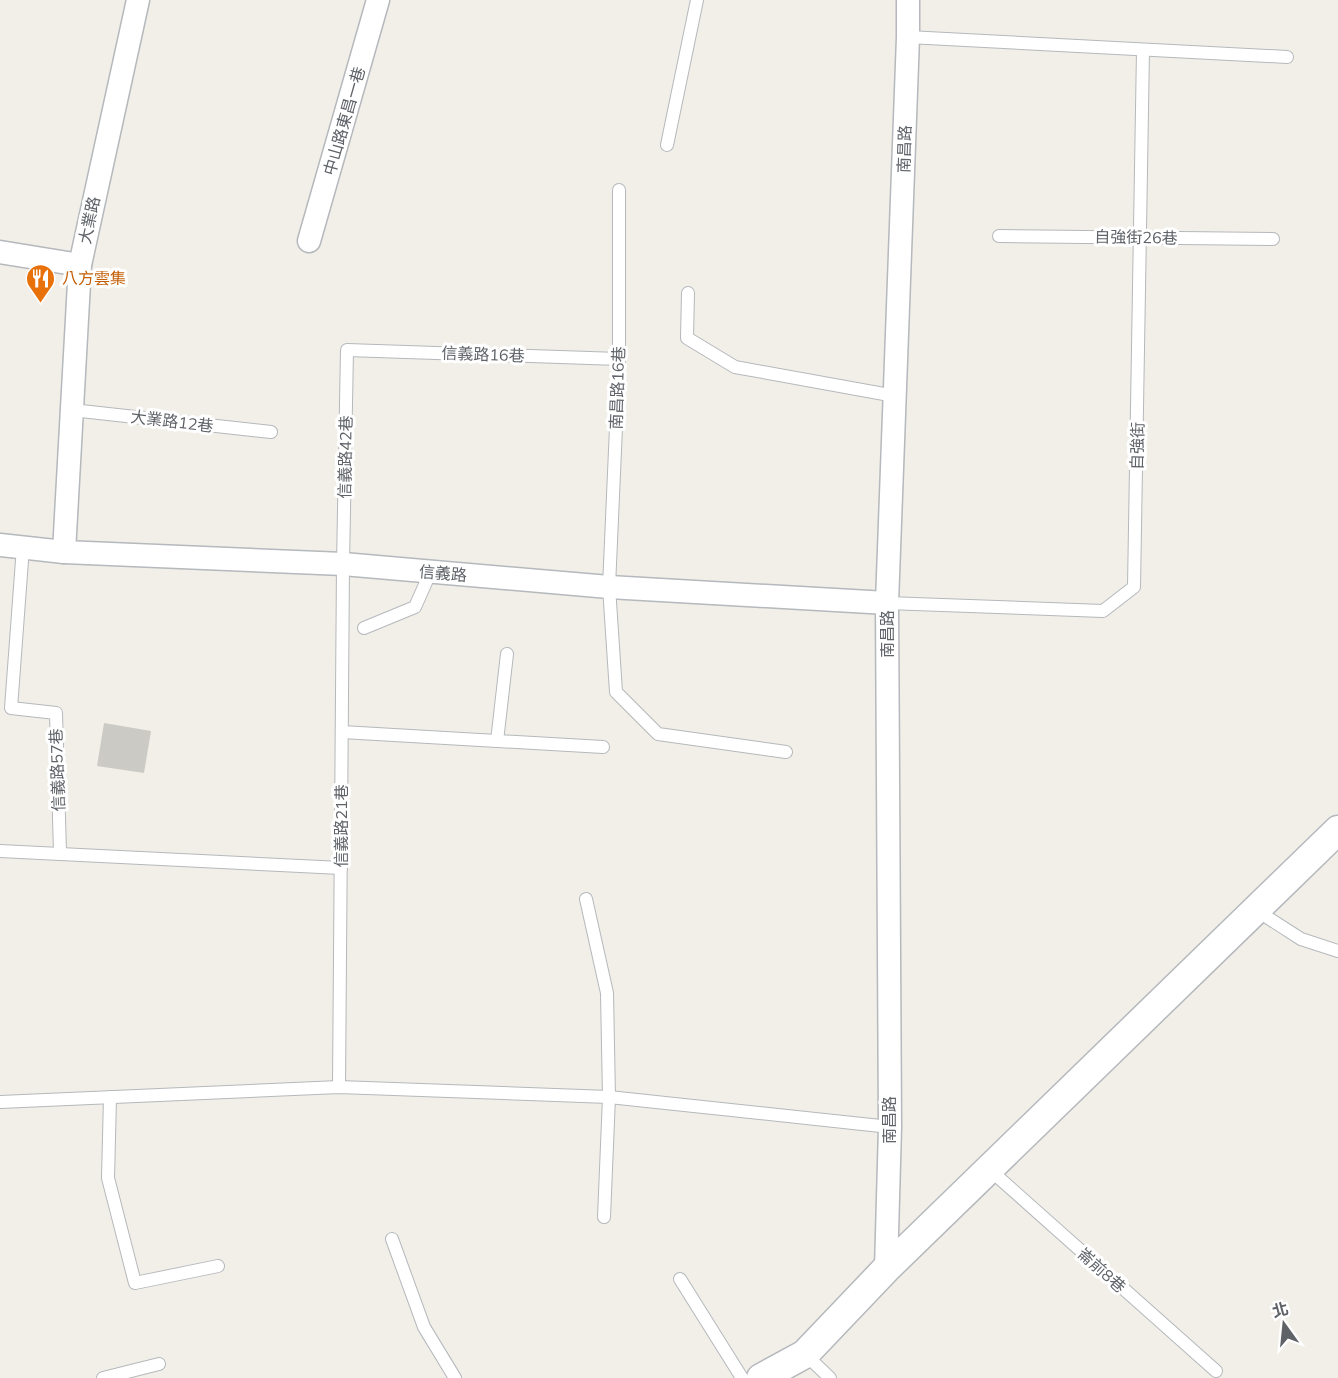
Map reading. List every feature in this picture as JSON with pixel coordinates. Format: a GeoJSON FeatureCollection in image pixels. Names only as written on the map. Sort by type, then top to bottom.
{"type":"FeatureCollection","features":[{"type":"Feature","properties":{"kind":"street","name":"大業路"},"geometry":{"type":"LineString","coordinates":[[64,552],[80,265],[138,0]]}},
{"type":"Feature","properties":{"kind":"street","name":"中山路東昌一巷"},"geometry":{"type":"LineString","coordinates":[[309,241],[378,0]]}},
{"type":"Feature","properties":{"kind":"street","name":"南昌路"},"geometry":{"type":"LineString","coordinates":[[886,1269],[890,1127],[887,603],[908,0]]}},
{"type":"Feature","properties":{"kind":"street"},"geometry":{"type":"LineString","coordinates":[[0,252],[80,265]]}},
{"type":"Feature","properties":{"kind":"street","name":"信義路"},"geometry":{"type":"LineString","coordinates":[[0,545],[64,552],[343,564],[609,587],[887,603]]}},
{"type":"Feature","properties":{"kind":"street"},"geometry":{"type":"LineString","coordinates":[[761,1378],[805,1354],[886,1269],[1338,830]]}},
{"type":"Feature","properties":{"kind":"lane"},"geometry":{"type":"LineString","coordinates":[[667,145],[697,0]]}},
{"type":"Feature","properties":{"kind":"lane"},"geometry":{"type":"LineString","coordinates":[[908,37],[1287,57]]}},
{"type":"Feature","properties":{"kind":"lane","name":"自強街"},"geometry":{"type":"LineString","coordinates":[[887,603],[1103,611],[1134,587],[1143,50]]}},
{"type":"Feature","properties":{"kind":"lane","name":"南昌路16巷"},"geometry":{"type":"LineString","coordinates":[[619,190],[618,359],[609,587],[616,692],[657,734],[786,752]]}},
{"type":"Feature","properties":{"kind":"lane","name":"自強街26巷"},"geometry":{"type":"LineString","coordinates":[[999,236],[1273,238]]}},
{"type":"Feature","properties":{"kind":"lane"},"geometry":{"type":"LineString","coordinates":[[688,293],[687,338],[735,367],[895,396]]}},
{"type":"Feature","properties":{"kind":"lane","name":"信義路16巷"},"geometry":{"type":"LineString","coordinates":[[347,350],[618,359]]}},
{"type":"Feature","properties":{"kind":"lane","name":"信義路42巷"},"geometry":{"type":"LineString","coordinates":[[343,564],[347,350]]}},
{"type":"Feature","properties":{"kind":"lane","name":"大業路12巷"},"geometry":{"type":"LineString","coordinates":[[72,410],[271,432]]}},
{"type":"Feature","properties":{"kind":"lane","name":"信義路57巷"},"geometry":{"type":"LineString","coordinates":[[23,547],[11,708],[56,713],[60,852]]}},
{"type":"Feature","properties":{"kind":"lane","name":"信義路21巷"},"geometry":{"type":"LineString","coordinates":[[339,1088],[343,564]]}},
{"type":"Feature","properties":{"kind":"lane"},"geometry":{"type":"LineString","coordinates":[[364,628],[415,607],[431,572]]}},
{"type":"Feature","properties":{"kind":"lane"},"geometry":{"type":"LineString","coordinates":[[497,741],[507,654]]}},
{"type":"Feature","properties":{"kind":"lane"},"geometry":{"type":"LineString","coordinates":[[342,732],[603,747]]}},
{"type":"Feature","properties":{"kind":"lane"},"geometry":{"type":"LineString","coordinates":[[0,850],[341,868]]}},
{"type":"Feature","properties":{"kind":"lane"},"geometry":{"type":"LineString","coordinates":[[586,898],[607,993],[609,1097],[603,1217]]}},
{"type":"Feature","properties":{"kind":"lane"},"geometry":{"type":"LineString","coordinates":[[1256,909],[1301,939],[1338,951]]}},
{"type":"Feature","properties":{"kind":"lane"},"geometry":{"type":"LineString","coordinates":[[0,1102],[339,1088],[609,1097],[890,1127]]}},
{"type":"Feature","properties":{"kind":"lane"},"geometry":{"type":"LineString","coordinates":[[111,1096],[108,1178],[135,1283],[218,1266]]}},
{"type":"Feature","properties":{"kind":"lane","name":"崙前8巷"},"geometry":{"type":"LineString","coordinates":[[989,1169],[1216,1371]]}},
{"type":"Feature","properties":{"kind":"lane"},"geometry":{"type":"LineString","coordinates":[[392,1239],[424,1327],[455,1378]]}},
{"type":"Feature","properties":{"kind":"lane"},"geometry":{"type":"LineString","coordinates":[[680,1279],[742,1378]]}},
{"type":"Feature","properties":{"kind":"lane"},"geometry":{"type":"LineString","coordinates":[[805,1354],[830,1378]]}},
{"type":"Feature","properties":{"kind":"lane"},"geometry":{"type":"LineString","coordinates":[[103,1378],[159,1364]]}},
{"type":"Feature","properties":{"kind":"building"},"geometry":{"type":"Polygon","coordinates":[[[104,723],[151,731],[144,773],[97,766],[104,723]]]}},
{"type":"Feature","properties":{"kind":"place","name":"八方雲集"},"geometry":{"type":"Point","coordinates":[41,304]}}]}
